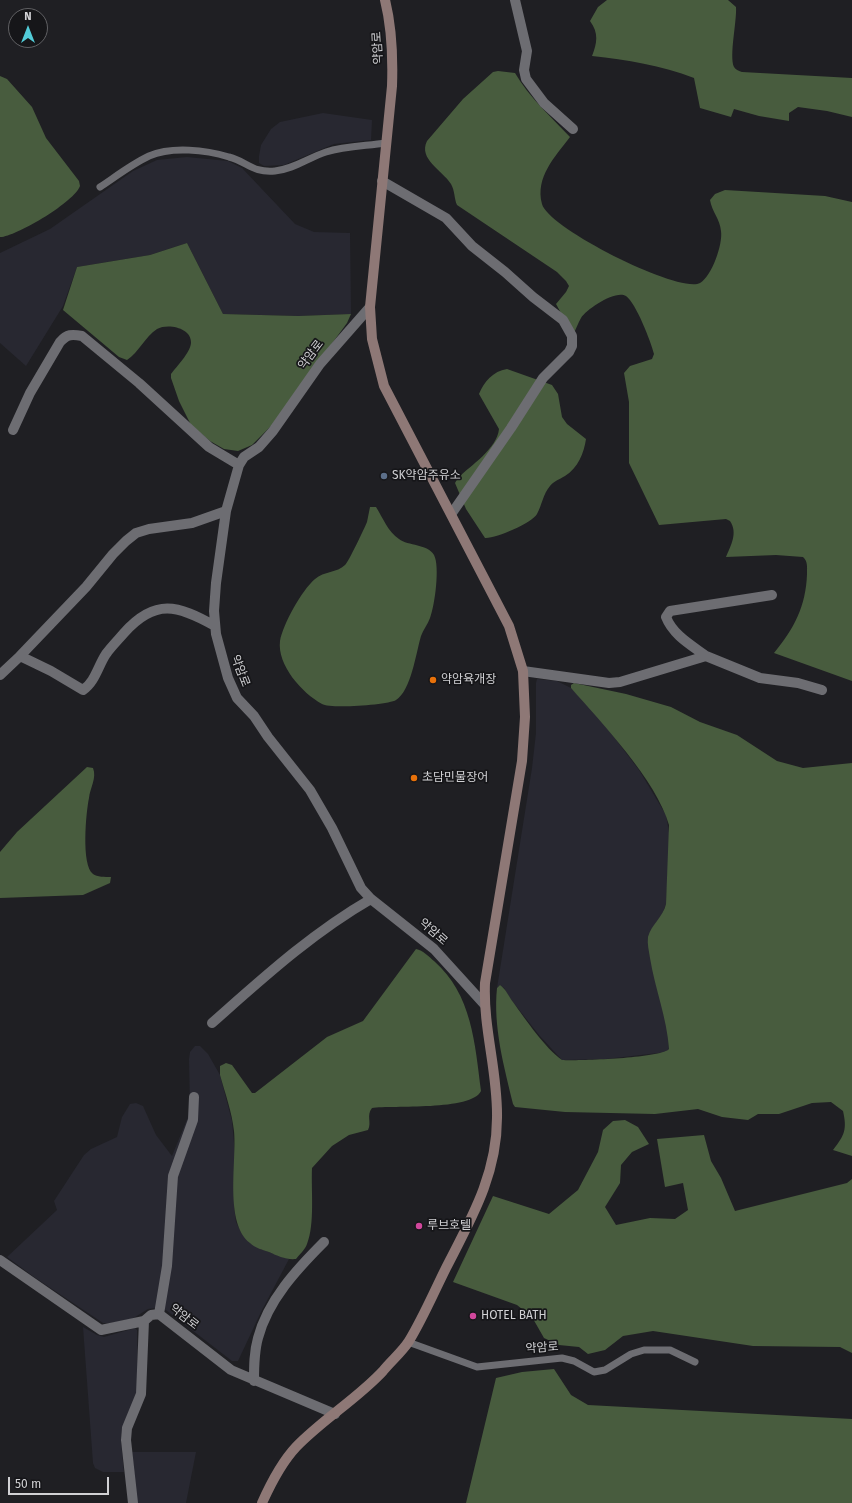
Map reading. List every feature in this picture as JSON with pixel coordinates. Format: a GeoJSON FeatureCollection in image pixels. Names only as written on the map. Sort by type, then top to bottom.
{"type":"FeatureCollection","features":[{"type":"Feature","properties":{"kind":"street","name":"약암로"},"geometry":{"type":"LineString","coordinates":[[262,1503],[271,1482],[296,1447],[380,1374],[408,1342],[474,1213],[490,1173],[496,1147],[496,1088],[486,1025],[484,1004],[485,983],[522,762],[525,716],[523,671],[509,626],[452,513],[384,386],[372,339],[370,307],[392,86],[393,53],[389,17],[385,0]]}},
{"type":"Feature","properties":{"kind":"street"},"geometry":{"type":"LineString","coordinates":[[515,0],[527,51],[524,70],[526,79],[544,103],[573,129]]}},
{"type":"Feature","properties":{"kind":"street"},"geometry":{"type":"LineString","coordinates":[[382,181],[446,218],[472,246],[505,272],[532,297],[563,320],[572,336],[572,346],[569,352],[543,378],[511,428],[452,513]]}},
{"type":"Feature","properties":{"kind":"street","name":"약암로"},"geometry":{"type":"LineString","coordinates":[[370,307],[320,364],[273,431],[259,447],[244,457],[239,465],[226,511],[216,583],[214,611],[215,626],[220,654],[237,698],[254,716],[268,737],[310,790],[332,828],[356,880],[371,898],[434,949],[484,1004]]}},
{"type":"Feature","properties":{"kind":"street"},"geometry":{"type":"LineString","coordinates":[[13,430],[30,393],[60,342],[66,336],[75,334],[82,336],[122,369],[208,447],[239,465]]}},
{"type":"Feature","properties":{"kind":"street"},"geometry":{"type":"LineString","coordinates":[[0,676],[86,587],[113,554],[136,533],[149,529],[192,523],[226,511]]}},
{"type":"Feature","properties":{"kind":"street"},"geometry":{"type":"LineString","coordinates":[[772,595],[670,611],[666,617],[669,626],[681,638],[706,656],[760,678],[798,683],[822,690]]}},
{"type":"Feature","properties":{"kind":"street"},"geometry":{"type":"LineString","coordinates":[[20,656],[51,671],[83,690],[89,686],[106,654],[134,622],[145,614],[158,608],[178,610],[196,616],[215,626]]}},
{"type":"Feature","properties":{"kind":"street"},"geometry":{"type":"LineString","coordinates":[[523,671],[609,684],[706,656]]}},
{"type":"Feature","properties":{"kind":"street"},"geometry":{"type":"LineString","coordinates":[[212,1023],[297,948],[331,923],[371,898]]}},
{"type":"Feature","properties":{"kind":"street"},"geometry":{"type":"LineString","coordinates":[[159,1314],[167,1266],[174,1176],[193,1120],[194,1097]]}},
{"type":"Feature","properties":{"kind":"street"},"geometry":{"type":"LineString","coordinates":[[254,1381],[254,1357],[262,1324],[272,1304],[285,1286],[324,1242]]}},
{"type":"Feature","properties":{"kind":"street","name":"약암로"},"geometry":{"type":"LineString","coordinates":[[0,1260],[101,1330],[144,1321],[151,1314],[159,1314],[231,1370],[335,1414]]}},
{"type":"Feature","properties":{"kind":"street"},"geometry":{"type":"LineString","coordinates":[[133,1503],[126,1440],[127,1428],[141,1394],[144,1321]]}},
{"type":"Feature","properties":{"kind":"lane"},"geometry":{"type":"LineString","coordinates":[[100,187],[148,156],[159,153],[178,151],[208,153],[231,157],[254,169],[276,171],[303,163],[327,152],[386,143]]}},
{"type":"Feature","properties":{"kind":"lane","name":"약암로"},"geometry":{"type":"LineString","coordinates":[[408,1342],[477,1367],[562,1358],[594,1372],[605,1370],[631,1354],[644,1350],[670,1350],[696,1362]]}},
{"type":"Feature","properties":{"kind":"shaded area"},"geometry":{"type":"Polygon","coordinates":[[[323,113],[372,120],[371,140],[334,144],[284,165],[264,166],[259,163],[261,145],[271,129],[280,122],[323,113]]]}},
{"type":"Feature","properties":{"kind":"shaded area"},"geometry":{"type":"Polygon","coordinates":[[[187,157],[228,161],[242,168],[295,224],[314,232],[350,233],[351,314],[298,316],[223,314],[187,243],[150,255],[77,267],[63,306],[26,366],[0,343],[0,253],[50,229],[133,171],[157,160],[187,157]]]}},
{"type":"Feature","properties":{"kind":"shaded area"},"geometry":{"type":"Polygon","coordinates":[[[537,679],[557,681],[571,688],[595,712],[639,770],[666,815],[670,838],[666,904],[662,915],[651,930],[668,1032],[669,1050],[667,1052],[606,1059],[562,1060],[539,1035],[509,997],[504,988],[500,985],[497,988],[532,768],[536,733],[537,679]]]}},
{"type":"Feature","properties":{"kind":"shaded area"},"geometry":{"type":"Polygon","coordinates":[[[195,1046],[200,1046],[208,1054],[220,1075],[232,1121],[235,1154],[234,1206],[236,1222],[242,1234],[258,1248],[289,1259],[261,1312],[238,1361],[232,1361],[166,1310],[156,1308],[148,1309],[132,1319],[103,1323],[7,1257],[57,1210],[54,1201],[84,1155],[91,1149],[117,1137],[122,1117],[130,1104],[136,1103],[143,1106],[156,1135],[172,1156],[188,1117],[190,1106],[189,1059],[190,1052],[195,1046]]]}},
{"type":"Feature","properties":{"kind":"shaded area"},"geometry":{"type":"Polygon","coordinates":[[[83,1327],[97,1335],[104,1337],[135,1328],[137,1330],[138,1384],[137,1394],[122,1429],[121,1441],[124,1472],[103,1472],[95,1468],[93,1463],[83,1327]]]}},
{"type":"Feature","properties":{"kind":"shaded area"},"geometry":{"type":"Polygon","coordinates":[[[132,1452],[196,1452],[186,1503],[137,1503],[132,1452]]]}},
{"type":"Feature","properties":{"kind":"green space"},"geometry":{"type":"Polygon","coordinates":[[[607,0],[728,0],[736,7],[732,55],[734,67],[736,69],[742,72],[852,78],[852,117],[827,111],[798,107],[789,113],[789,121],[759,116],[734,109],[731,117],[700,108],[694,78],[682,73],[644,64],[592,56],[595,47],[596,34],[590,21],[598,7],[607,0]]]}},
{"type":"Feature","properties":{"kind":"green space"},"geometry":{"type":"Polygon","coordinates":[[[498,71],[515,73],[533,98],[570,137],[548,168],[541,185],[542,204],[550,215],[566,228],[615,257],[667,279],[687,284],[700,283],[709,274],[716,259],[721,237],[719,223],[710,200],[715,194],[725,190],[825,196],[852,202],[852,681],[774,653],[793,626],[801,607],[807,574],[807,567],[803,557],[776,555],[726,557],[732,544],[734,534],[730,521],[726,519],[659,525],[629,463],[629,402],[624,373],[630,366],[652,359],[654,354],[643,323],[630,300],[626,296],[621,295],[602,301],[584,314],[573,335],[556,304],[569,286],[566,281],[557,272],[457,205],[451,184],[428,159],[425,147],[427,141],[463,99],[493,72],[498,71]]]}},
{"type":"Feature","properties":{"kind":"green space"},"geometry":{"type":"Polygon","coordinates":[[[0,76],[7,79],[32,107],[46,138],[79,181],[80,186],[76,193],[46,216],[21,230],[2,237],[0,237],[0,76]]]}},
{"type":"Feature","properties":{"kind":"green space"},"geometry":{"type":"Polygon","coordinates":[[[187,243],[223,314],[298,316],[351,314],[347,323],[272,425],[252,445],[238,451],[224,449],[210,441],[191,425],[179,401],[171,374],[186,355],[190,347],[190,338],[184,330],[173,327],[162,327],[157,329],[127,360],[119,357],[63,310],[77,267],[150,255],[187,243]]]}},
{"type":"Feature","properties":{"kind":"green space"},"geometry":{"type":"Polygon","coordinates":[[[507,369],[552,385],[558,394],[562,417],[567,424],[586,439],[584,450],[577,464],[570,473],[555,481],[550,486],[534,518],[513,530],[490,538],[485,538],[466,509],[455,483],[458,478],[483,456],[494,443],[499,429],[479,394],[484,385],[493,375],[507,369]]]}},
{"type":"Feature","properties":{"kind":"green space"},"geometry":{"type":"Polygon","coordinates":[[[370,507],[376,507],[389,529],[399,539],[407,543],[423,547],[431,551],[434,555],[436,560],[437,576],[434,604],[429,620],[421,636],[406,689],[396,700],[359,706],[336,706],[322,704],[299,686],[292,677],[282,659],[280,641],[289,617],[304,591],[310,584],[319,576],[342,568],[347,563],[367,522],[370,507]]]}},
{"type":"Feature","properties":{"kind":"green space"},"geometry":{"type":"Polygon","coordinates":[[[574,683],[626,694],[671,707],[700,722],[737,735],[777,761],[803,768],[852,763],[852,1156],[833,1150],[844,1132],[845,1123],[843,1111],[831,1102],[812,1103],[779,1114],[758,1114],[748,1120],[722,1117],[698,1109],[655,1114],[565,1112],[515,1107],[513,1104],[498,1032],[496,1003],[497,988],[500,985],[542,1041],[562,1060],[636,1057],[652,1055],[669,1049],[666,1026],[652,970],[648,937],[666,904],[669,825],[663,808],[641,771],[571,688],[571,685],[574,683]]]}},
{"type":"Feature","properties":{"kind":"green space"},"geometry":{"type":"Polygon","coordinates":[[[87,767],[93,768],[94,776],[90,794],[85,838],[87,860],[89,869],[93,874],[111,877],[110,883],[83,895],[0,898],[0,852],[17,832],[87,767]]]}},
{"type":"Feature","properties":{"kind":"green space"},"geometry":{"type":"Polygon","coordinates":[[[416,949],[426,954],[447,974],[457,989],[464,1004],[474,1038],[481,1091],[475,1097],[463,1102],[431,1106],[372,1108],[369,1113],[368,1130],[349,1135],[332,1146],[312,1168],[311,1227],[307,1244],[302,1252],[296,1259],[289,1259],[259,1249],[250,1243],[242,1234],[234,1207],[234,1131],[230,1110],[220,1075],[220,1066],[226,1063],[232,1065],[252,1093],[255,1093],[327,1037],[363,1021],[416,949]]]}},
{"type":"Feature","properties":{"kind":"green space"},"geometry":{"type":"Polygon","coordinates":[[[625,1120],[638,1127],[649,1144],[632,1152],[621,1165],[620,1183],[605,1207],[616,1225],[650,1218],[675,1219],[688,1210],[683,1183],[665,1187],[657,1139],[704,1135],[711,1161],[721,1178],[735,1211],[847,1183],[852,1179],[852,1353],[840,1347],[753,1346],[653,1331],[623,1336],[605,1350],[588,1354],[579,1347],[559,1345],[544,1338],[532,1317],[517,1305],[453,1282],[493,1196],[549,1214],[578,1190],[598,1152],[603,1130],[613,1121],[625,1120]]]}},
{"type":"Feature","properties":{"kind":"green space"},"geometry":{"type":"Polygon","coordinates":[[[554,1369],[571,1395],[588,1405],[852,1419],[852,1503],[466,1503],[496,1378],[522,1372],[554,1369]]]}},
{"type":"Feature","properties":{"kind":"place","name":"SK약암주유소"},"geometry":{"type":"Point","coordinates":[384,476]}},
{"type":"Feature","properties":{"kind":"place","name":"약암육개장"},"geometry":{"type":"Point","coordinates":[433,680]}},
{"type":"Feature","properties":{"kind":"place","name":"초담민물장어"},"geometry":{"type":"Point","coordinates":[414,778]}},
{"type":"Feature","properties":{"kind":"place","name":"루브호텔"},"geometry":{"type":"Point","coordinates":[419,1226]}},
{"type":"Feature","properties":{"kind":"place","name":"HOTEL BATH"},"geometry":{"type":"Point","coordinates":[473,1316]}}]}
